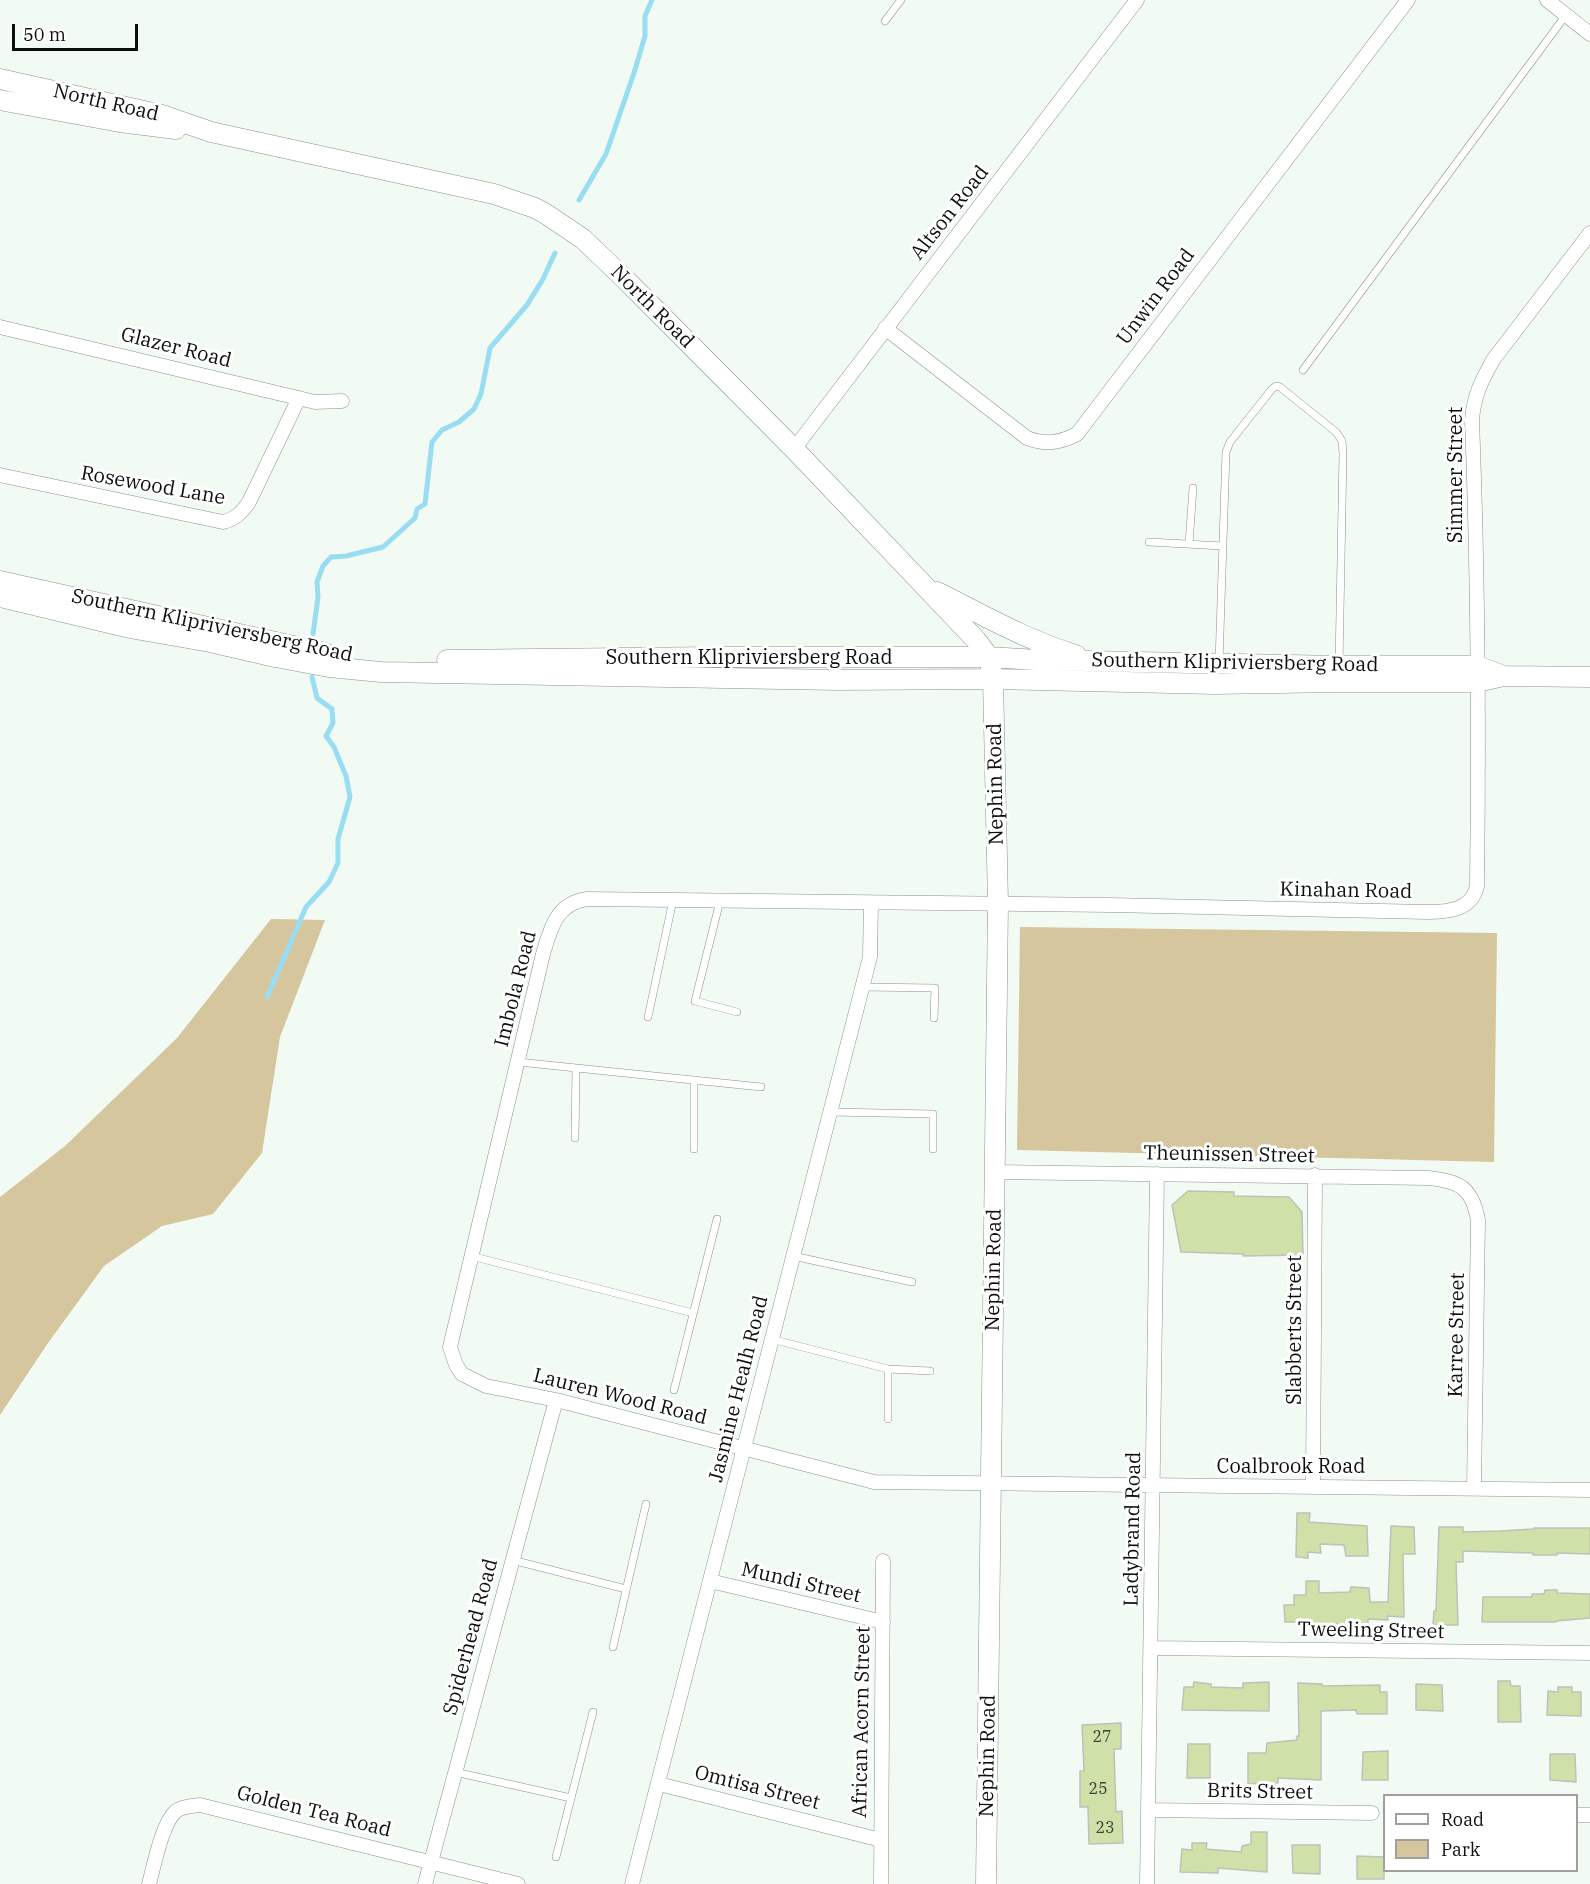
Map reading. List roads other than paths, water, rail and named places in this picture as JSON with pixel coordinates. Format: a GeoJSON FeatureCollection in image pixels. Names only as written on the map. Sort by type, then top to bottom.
{"type":"FeatureCollection","features":[{"type":"Feature","properties":{"kind":"main road","name":"North Road"},"geometry":{"type":"LineString","coordinates":[[0,79],[162,115],[211,132],[494,194],[546,214],[583,239],[627,281],[927,586],[989,657]]}},
{"type":"Feature","properties":{"kind":"main road","name":"North Road"},"geometry":{"type":"LineString","coordinates":[[0,100],[120,122],[211,132]]}},
{"type":"Feature","properties":{"kind":"main road","name":"Southern Klipriviersberg Road"},"geometry":{"type":"LineString","coordinates":[[0,581],[302,648],[355,657],[433,660],[989,657],[1219,663],[1339,674]]}},
{"type":"Feature","properties":{"kind":"main road"},"geometry":{"type":"LineString","coordinates":[[927,586],[1032,640],[1084,657],[1107,661]]}},
{"type":"Feature","properties":{"kind":"main road","name":"Southern Klipriviersberg Road"},"geometry":{"type":"LineString","coordinates":[[0,597],[275,657],[329,667],[381,672],[838,680],[993,679],[1215,684],[1339,674],[1590,677]]}},
{"type":"Feature","properties":{"kind":"main road"},"geometry":{"type":"LineString","coordinates":[[713,677],[714,657]]}},
{"type":"Feature","properties":{"kind":"main road","name":"Nephin Road"},"geometry":{"type":"LineString","coordinates":[[986,1884],[998,903],[993,679],[989,657]]}},
{"type":"Feature","properties":{"kind":"street","name":"Altson Road"},"geometry":{"type":"LineString","coordinates":[[794,449],[1137,0]]}},
{"type":"Feature","properties":{"kind":"street","name":"Unwin Road"},"geometry":{"type":"LineString","coordinates":[[885,328],[1027,438],[1052,443],[1066,440],[1077,434],[1408,0]]}},
{"type":"Feature","properties":{"kind":"street"},"geometry":{"type":"LineString","coordinates":[[1546,0],[1590,34]]}},
{"type":"Feature","properties":{"kind":"street","name":"Simmer Street"},"geometry":{"type":"LineString","coordinates":[[1477,674],[1472,420],[1474,401],[1480,383],[1493,360],[1590,233]]}},
{"type":"Feature","properties":{"kind":"street","name":"Glazer Road"},"geometry":{"type":"LineString","coordinates":[[0,327],[315,402],[342,401]]}},
{"type":"Feature","properties":{"kind":"street","name":"Rosewood Lane"},"geometry":{"type":"LineString","coordinates":[[0,475],[212,520],[228,521],[241,513],[249,502],[299,398]]}},
{"type":"Feature","properties":{"kind":"street","name":"Kinahan Road"},"geometry":{"type":"LineString","coordinates":[[998,903],[1427,912],[1457,909],[1471,900],[1477,886],[1479,790],[1477,674]]}},
{"type":"Feature","properties":{"kind":"street","name":"Imbola Road"},"geometry":{"type":"LineString","coordinates":[[486,1386],[462,1374],[456,1365],[450,1347],[543,954],[552,925],[560,914],[582,900],[998,903]]}},
{"type":"Feature","properties":{"kind":"street","name":"Jasmine Healh Road"},"geometry":{"type":"LineString","coordinates":[[632,1884],[870,957],[871,903]]}},
{"type":"Feature","properties":{"kind":"street","name":"Theunissen Street"},"geometry":{"type":"LineString","coordinates":[[994,1172],[1428,1178],[1448,1180],[1462,1186]]}},
{"type":"Feature","properties":{"kind":"street","name":"Ladybrand Road"},"geometry":{"type":"LineString","coordinates":[[1147,1884],[1156,1174]]}},
{"type":"Feature","properties":{"kind":"street","name":"Slabberts Street"},"geometry":{"type":"LineString","coordinates":[[1313,1486],[1315,1175]]}},
{"type":"Feature","properties":{"kind":"street","name":"Karree Street"},"geometry":{"type":"LineString","coordinates":[[1462,1186],[1473,1201],[1478,1220],[1474,1488]]}},
{"type":"Feature","properties":{"kind":"street","name":"Lauren Wood Road"},"geometry":{"type":"LineString","coordinates":[[486,1386],[556,1400],[874,1482],[991,1483]]}},
{"type":"Feature","properties":{"kind":"street","name":"Spiderhead Road"},"geometry":{"type":"LineString","coordinates":[[425,1884],[556,1400]]}},
{"type":"Feature","properties":{"kind":"street","name":"Coalbrook Road"},"geometry":{"type":"LineString","coordinates":[[991,1483],[1590,1490]]}},
{"type":"Feature","properties":{"kind":"street","name":"African Acorn Street"},"geometry":{"type":"LineString","coordinates":[[882,1884],[883,1561]]}},
{"type":"Feature","properties":{"kind":"street","name":"Mundi Street"},"geometry":{"type":"LineString","coordinates":[[710,1581],[883,1622]]}},
{"type":"Feature","properties":{"kind":"street","name":"Tweeling Street"},"geometry":{"type":"LineString","coordinates":[[1151,1648],[1590,1653]]}},
{"type":"Feature","properties":{"kind":"street","name":"Omtisa Street"},"geometry":{"type":"LineString","coordinates":[[659,1784],[881,1840]]}},
{"type":"Feature","properties":{"kind":"street","name":"Golden Tea Road"},"geometry":{"type":"LineString","coordinates":[[149,1884],[160,1841],[176,1811],[200,1805],[518,1884]]}},
{"type":"Feature","properties":{"kind":"street","name":"Brits Street"},"geometry":{"type":"LineString","coordinates":[[1148,1810],[1372,1813]]}},
{"type":"Feature","properties":{"kind":"lane"},"geometry":{"type":"LineString","coordinates":[[885,21],[901,0]]}},
{"type":"Feature","properties":{"kind":"lane"},"geometry":{"type":"LineString","coordinates":[[1303,370],[1566,15]]}},
{"type":"Feature","properties":{"kind":"lane"},"geometry":{"type":"LineString","coordinates":[[1219,663],[1226,452],[1230,442],[1272,388],[1276,386],[1336,432],[1342,441],[1339,674]]}},
{"type":"Feature","properties":{"kind":"lane"},"geometry":{"type":"LineString","coordinates":[[1189,544],[1193,488]]}},
{"type":"Feature","properties":{"kind":"lane"},"geometry":{"type":"LineString","coordinates":[[1149,542],[1223,546]]}},
{"type":"Feature","properties":{"kind":"lane"},"geometry":{"type":"LineString","coordinates":[[648,1017],[673,900]]}},
{"type":"Feature","properties":{"kind":"lane"},"geometry":{"type":"LineString","coordinates":[[720,901],[695,1001],[737,1011]]}},
{"type":"Feature","properties":{"kind":"lane"},"geometry":{"type":"LineString","coordinates":[[862,987],[934,988],[934,1018]]}},
{"type":"Feature","properties":{"kind":"lane"},"geometry":{"type":"LineString","coordinates":[[518,1062],[761,1087]]}},
{"type":"Feature","properties":{"kind":"lane"},"geometry":{"type":"LineString","coordinates":[[575,1138],[576,1068]]}},
{"type":"Feature","properties":{"kind":"lane"},"geometry":{"type":"LineString","coordinates":[[694,1080],[694,1149]]}},
{"type":"Feature","properties":{"kind":"lane"},"geometry":{"type":"LineString","coordinates":[[830,1112],[933,1114],[933,1149]]}},
{"type":"Feature","properties":{"kind":"lane"},"geometry":{"type":"LineString","coordinates":[[674,1390],[717,1219]]}},
{"type":"Feature","properties":{"kind":"lane"},"geometry":{"type":"LineString","coordinates":[[471,1256],[693,1313]]}},
{"type":"Feature","properties":{"kind":"lane"},"geometry":{"type":"LineString","coordinates":[[793,1256],[912,1282]]}},
{"type":"Feature","properties":{"kind":"lane"},"geometry":{"type":"LineString","coordinates":[[771,1339],[888,1368],[930,1371]]}},
{"type":"Feature","properties":{"kind":"lane"},"geometry":{"type":"LineString","coordinates":[[888,1368],[888,1419]]}},
{"type":"Feature","properties":{"kind":"lane"},"geometry":{"type":"LineString","coordinates":[[613,1647],[646,1504]]}},
{"type":"Feature","properties":{"kind":"lane"},"geometry":{"type":"LineString","coordinates":[[512,1560],[626,1589]]}},
{"type":"Feature","properties":{"kind":"lane"},"geometry":{"type":"LineString","coordinates":[[556,1857],[593,1712]]}},
{"type":"Feature","properties":{"kind":"lane"},"geometry":{"type":"LineString","coordinates":[[455,1772],[571,1798]]}},
{"type":"Feature","properties":{"kind":"waterway"},"geometry":{"type":"LineString","coordinates":[[579,200],[606,154],[634,73],[645,36],[645,16],[652,0]]}},
{"type":"Feature","properties":{"kind":"waterway"},"geometry":{"type":"LineString","coordinates":[[313,634],[318,597],[317,582],[323,566],[331,557],[346,556],[383,547],[415,518],[417,509],[425,504],[432,442],[442,430],[459,422],[474,409],[481,394],[490,348],[527,305],[555,253]]}},
{"type":"Feature","properties":{"kind":"waterway"},"geometry":{"type":"LineString","coordinates":[[267,997],[306,907],[329,882],[338,863],[338,839],[350,797],[346,776],[334,747],[326,736],[333,723],[332,709],[317,698],[312,677]]}}]}
